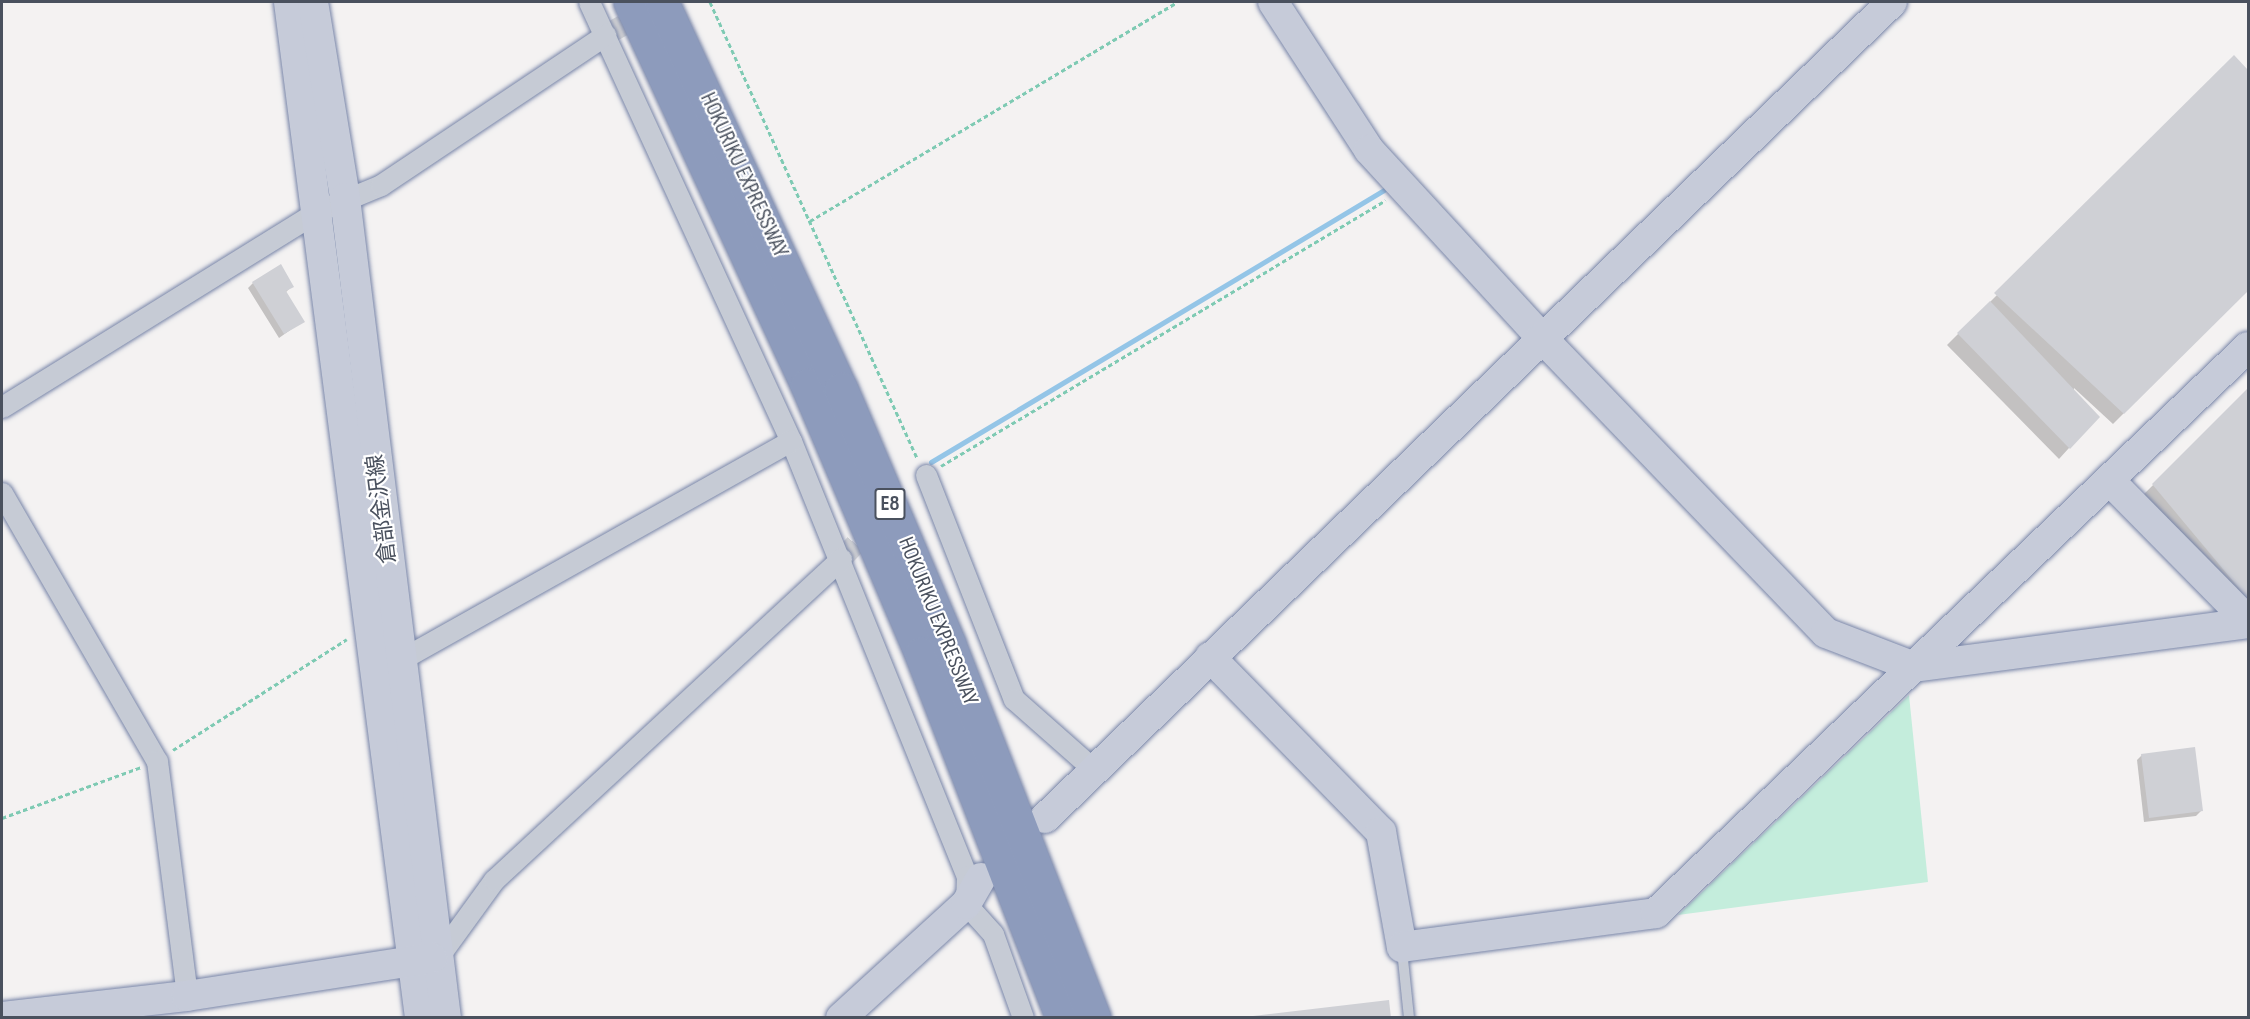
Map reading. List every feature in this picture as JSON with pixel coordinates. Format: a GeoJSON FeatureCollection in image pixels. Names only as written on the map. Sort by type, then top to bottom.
{"type":"FeatureCollection","features":[{"type":"Feature","properties":{"kind":"highway","name":"HOKURIKU EXPRESSWAY"},"geometry":{"type":"LineString","coordinates":[[630,2],[812,395],[926,665],[1062,1017]]}},
{"type":"Feature","properties":{"kind":"highway","name":"HOKURIKU EXPRESSWAY"},"geometry":{"type":"LineString","coordinates":[[662,2],[863,442],[949,644],[1094,1017]]}},
{"type":"Feature","properties":{"kind":"street","name":"倉部金沢線"},"geometry":{"type":"LineString","coordinates":[[289,2],[318,211],[369,624],[425,959],[446,1017]]}},
{"type":"Feature","properties":{"kind":"street","name":"倉部金沢線"},"geometry":{"type":"LineString","coordinates":[[313,2],[345,198],[400,660],[425,959],[420,1017]]}},
{"type":"Feature","properties":{"kind":"street"},"geometry":{"type":"LineString","coordinates":[[589,2],[791,441],[841,559],[967,876],[966,904],[993,934],[1023,1017]]}},
{"type":"Feature","properties":{"kind":"street"},"geometry":{"type":"LineString","coordinates":[[1274,2],[1369,150],[1542,339],[1826,633],[1914,667],[2248,622]]}},
{"type":"Feature","properties":{"kind":"street"},"geometry":{"type":"LineString","coordinates":[[1045,818],[1892,2]]}},
{"type":"Feature","properties":{"kind":"street"},"geometry":{"type":"LineString","coordinates":[[2,407],[318,211],[381,185],[605,35]]}},
{"type":"Feature","properties":{"kind":"street"},"geometry":{"type":"LineString","coordinates":[[1210,657],[1381,832],[1402,947],[1656,913],[2111,482],[2248,347]]}},
{"type":"Feature","properties":{"kind":"street"},"geometry":{"type":"LineString","coordinates":[[400,660],[791,441]]}},
{"type":"Feature","properties":{"kind":"street"},"geometry":{"type":"LineString","coordinates":[[926,475],[1014,699],[1093,770]]}},
{"type":"Feature","properties":{"kind":"street"},"geometry":{"type":"LineString","coordinates":[[2111,482],[2248,622]]}},
{"type":"Feature","properties":{"kind":"street"},"geometry":{"type":"LineString","coordinates":[[2,493],[157,761],[187,996]]}},
{"type":"Feature","properties":{"kind":"street"},"geometry":{"type":"LineString","coordinates":[[2,1017],[187,996],[425,959],[494,880],[841,559]]}},
{"type":"Feature","properties":{"kind":"street"},"geometry":{"type":"LineString","coordinates":[[841,1017],[966,904],[981,878]]}},
{"type":"Feature","properties":{"kind":"lane"},"geometry":{"type":"LineString","coordinates":[[1402,947],[1409,1017]]}},
{"type":"Feature","properties":{"kind":"path"},"geometry":{"type":"LineString","coordinates":[[710,2],[906,438],[926,475],[1405,188]]}},
{"type":"Feature","properties":{"kind":"path"},"geometry":{"type":"LineString","coordinates":[[810,221],[1177,2]]}},
{"type":"Feature","properties":{"kind":"path"},"geometry":{"type":"LineString","coordinates":[[2,818],[157,761],[369,624]]}},
{"type":"Feature","properties":{"kind":"green space"},"geometry":{"type":"Polygon","coordinates":[[[1909,695],[1928,882],[1678,915],[1909,695]]]}},
{"type":"Feature","properties":{"kind":"building"},"geometry":{"type":"Polygon","coordinates":[[[2234,55],[2248,70],[2248,291],[2124,414],[1994,293],[2234,55]]]}},
{"type":"Feature","properties":{"kind":"building"},"geometry":{"type":"Polygon","coordinates":[[[281,264],[294,287],[286,291],[305,322],[284,334],[252,282],[281,264]]]}},
{"type":"Feature","properties":{"kind":"building"},"geometry":{"type":"Polygon","coordinates":[[[1990,301],[2100,417],[2070,449],[1957,333],[1990,301]]]}},
{"type":"Feature","properties":{"kind":"building"},"geometry":{"type":"Polygon","coordinates":[[[2248,388],[2248,599],[2152,484],[2248,388]]]}},
{"type":"Feature","properties":{"kind":"building"},"geometry":{"type":"Polygon","coordinates":[[[2195,747],[2203,811],[2149,818],[2141,754],[2195,747]]]}},
{"type":"Feature","properties":{"kind":"building"},"geometry":{"type":"Polygon","coordinates":[[[1389,1000],[1391,1018],[1253,1018],[1253,1016],[1389,1000]]]}},
{"type":"Feature","properties":{"kind":"waterway"},"geometry":{"type":"LineString","coordinates":[[931,462],[1384,190]]}},
{"type":"Feature","properties":{"kind":"tunnel"},"geometry":{"type":"LineString","coordinates":[[605,35],[646,12]]}},
{"type":"Feature","properties":{"kind":"tunnel"},"geometry":{"type":"LineString","coordinates":[[841,559],[876,522]]}}]}
